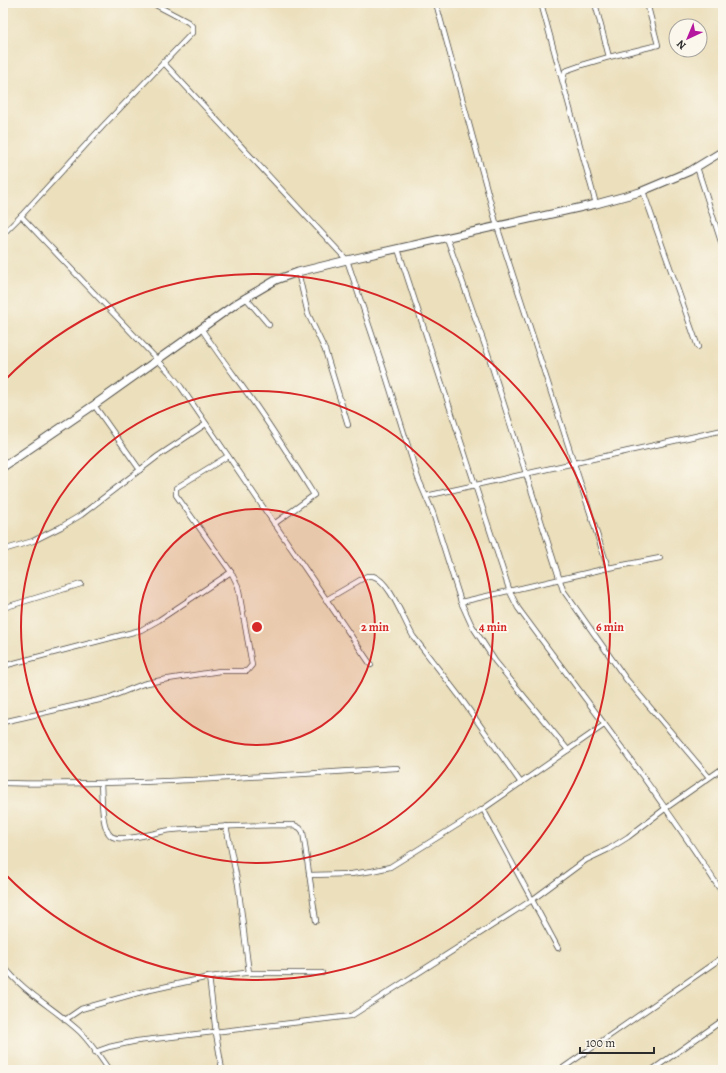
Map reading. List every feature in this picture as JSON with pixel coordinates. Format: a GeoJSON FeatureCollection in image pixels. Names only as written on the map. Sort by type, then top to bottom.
{"type":"FeatureCollection","features":[{"type":"Feature","properties":{"kind":"street"},"geometry":{"type":"LineString","coordinates":[[3,234],[192,33],[193,28],[188,22],[152,3]]}},
{"type":"Feature","properties":{"kind":"street"},"geometry":{"type":"LineString","coordinates":[[436,3],[497,226],[608,568]]}},
{"type":"Feature","properties":{"kind":"street"},"geometry":{"type":"LineString","coordinates":[[541,3],[596,204]]}},
{"type":"Feature","properties":{"kind":"street"},"geometry":{"type":"LineString","coordinates":[[595,3],[609,57]]}},
{"type":"Feature","properties":{"kind":"street"},"geometry":{"type":"LineString","coordinates":[[562,81],[565,71],[609,57],[658,45],[647,3]]}},
{"type":"Feature","properties":{"kind":"street"},"geometry":{"type":"LineString","coordinates":[[164,62],[347,260],[418,478],[433,513],[461,602],[471,624],[495,661],[568,750]]}},
{"type":"Feature","properties":{"kind":"street"},"geometry":{"type":"LineString","coordinates":[[3,467],[201,328],[245,298],[276,280],[298,272],[347,260],[596,204],[643,191],[670,181],[723,151]]}},
{"type":"Feature","properties":{"kind":"street"},"geometry":{"type":"LineString","coordinates":[[697,167],[723,248]]}},
{"type":"Feature","properties":{"kind":"street"},"geometry":{"type":"LineString","coordinates":[[643,191],[698,347]]}},
{"type":"Feature","properties":{"kind":"street"},"geometry":{"type":"LineString","coordinates":[[21,216],[157,359],[181,387],[371,665]]}},
{"type":"Feature","properties":{"kind":"street"},"geometry":{"type":"LineString","coordinates":[[447,238],[488,354],[558,580],[569,600],[626,679],[709,777]]}},
{"type":"Feature","properties":{"kind":"street"},"geometry":{"type":"LineString","coordinates":[[398,249],[510,592],[518,608],[666,808],[723,894]]}},
{"type":"Feature","properties":{"kind":"street"},"geometry":{"type":"LineString","coordinates":[[298,272],[308,314],[325,350],[348,425]]}},
{"type":"Feature","properties":{"kind":"street"},"geometry":{"type":"LineString","coordinates":[[245,298],[269,325]]}},
{"type":"Feature","properties":{"kind":"street"},"geometry":{"type":"LineString","coordinates":[[201,328],[220,358],[278,438],[314,494],[274,524]]}},
{"type":"Feature","properties":{"kind":"street"},"geometry":{"type":"LineString","coordinates":[[94,404],[140,470]]}},
{"type":"Feature","properties":{"kind":"street"},"geometry":{"type":"LineString","coordinates":[[3,550],[32,541],[61,527],[81,515],[158,456],[206,424]]}},
{"type":"Feature","properties":{"kind":"street"},"geometry":{"type":"LineString","coordinates":[[426,496],[723,430]]}},
{"type":"Feature","properties":{"kind":"street"},"geometry":{"type":"LineString","coordinates":[[3,722],[108,698],[143,684],[162,680],[220,671],[247,671],[252,665],[238,586],[231,572],[176,495],[176,488],[228,456]]}},
{"type":"Feature","properties":{"kind":"street"},"geometry":{"type":"LineString","coordinates":[[461,602],[510,592],[608,568],[660,558]]}},
{"type":"Feature","properties":{"kind":"street"},"geometry":{"type":"LineString","coordinates":[[3,666],[140,630],[159,620],[231,572]]}},
{"type":"Feature","properties":{"kind":"street"},"geometry":{"type":"LineString","coordinates":[[326,600],[367,576],[374,576],[383,584],[392,595],[413,636],[521,783]]}},
{"type":"Feature","properties":{"kind":"street"},"geometry":{"type":"LineString","coordinates":[[3,608],[81,584]]}},
{"type":"Feature","properties":{"kind":"street"},"geometry":{"type":"LineString","coordinates":[[309,875],[352,874],[372,872],[390,867],[483,809],[604,725]]}},
{"type":"Feature","properties":{"kind":"street"},"geometry":{"type":"LineString","coordinates":[[3,783],[101,783],[397,768]]}},
{"type":"Feature","properties":{"kind":"street"},"geometry":{"type":"LineString","coordinates":[[95,1052],[108,1047],[137,1041],[351,1016],[532,900],[560,880],[572,869],[628,837],[723,768]]}},
{"type":"Feature","properties":{"kind":"street"},"geometry":{"type":"LineString","coordinates":[[101,783],[106,828],[109,835],[114,838],[135,837],[167,831],[226,826],[294,824],[303,832],[316,921]]}},
{"type":"Feature","properties":{"kind":"street"},"geometry":{"type":"LineString","coordinates":[[483,809],[558,948]]}},
{"type":"Feature","properties":{"kind":"street"},"geometry":{"type":"LineString","coordinates":[[226,826],[238,884],[249,973]]}},
{"type":"Feature","properties":{"kind":"street"},"geometry":{"type":"LineString","coordinates":[[560,1070],[723,957]]}},
{"type":"Feature","properties":{"kind":"street"},"geometry":{"type":"LineString","coordinates":[[3,965],[10,975],[79,1032],[109,1070]]}},
{"type":"Feature","properties":{"kind":"street"},"geometry":{"type":"LineString","coordinates":[[65,1020],[81,1009],[141,992],[209,977],[249,973],[322,973]]}},
{"type":"Feature","properties":{"kind":"street"},"geometry":{"type":"LineString","coordinates":[[209,977],[222,1070]]}},
{"type":"Feature","properties":{"kind":"street"},"geometry":{"type":"LineString","coordinates":[[652,1070],[723,1020]]}}]}
